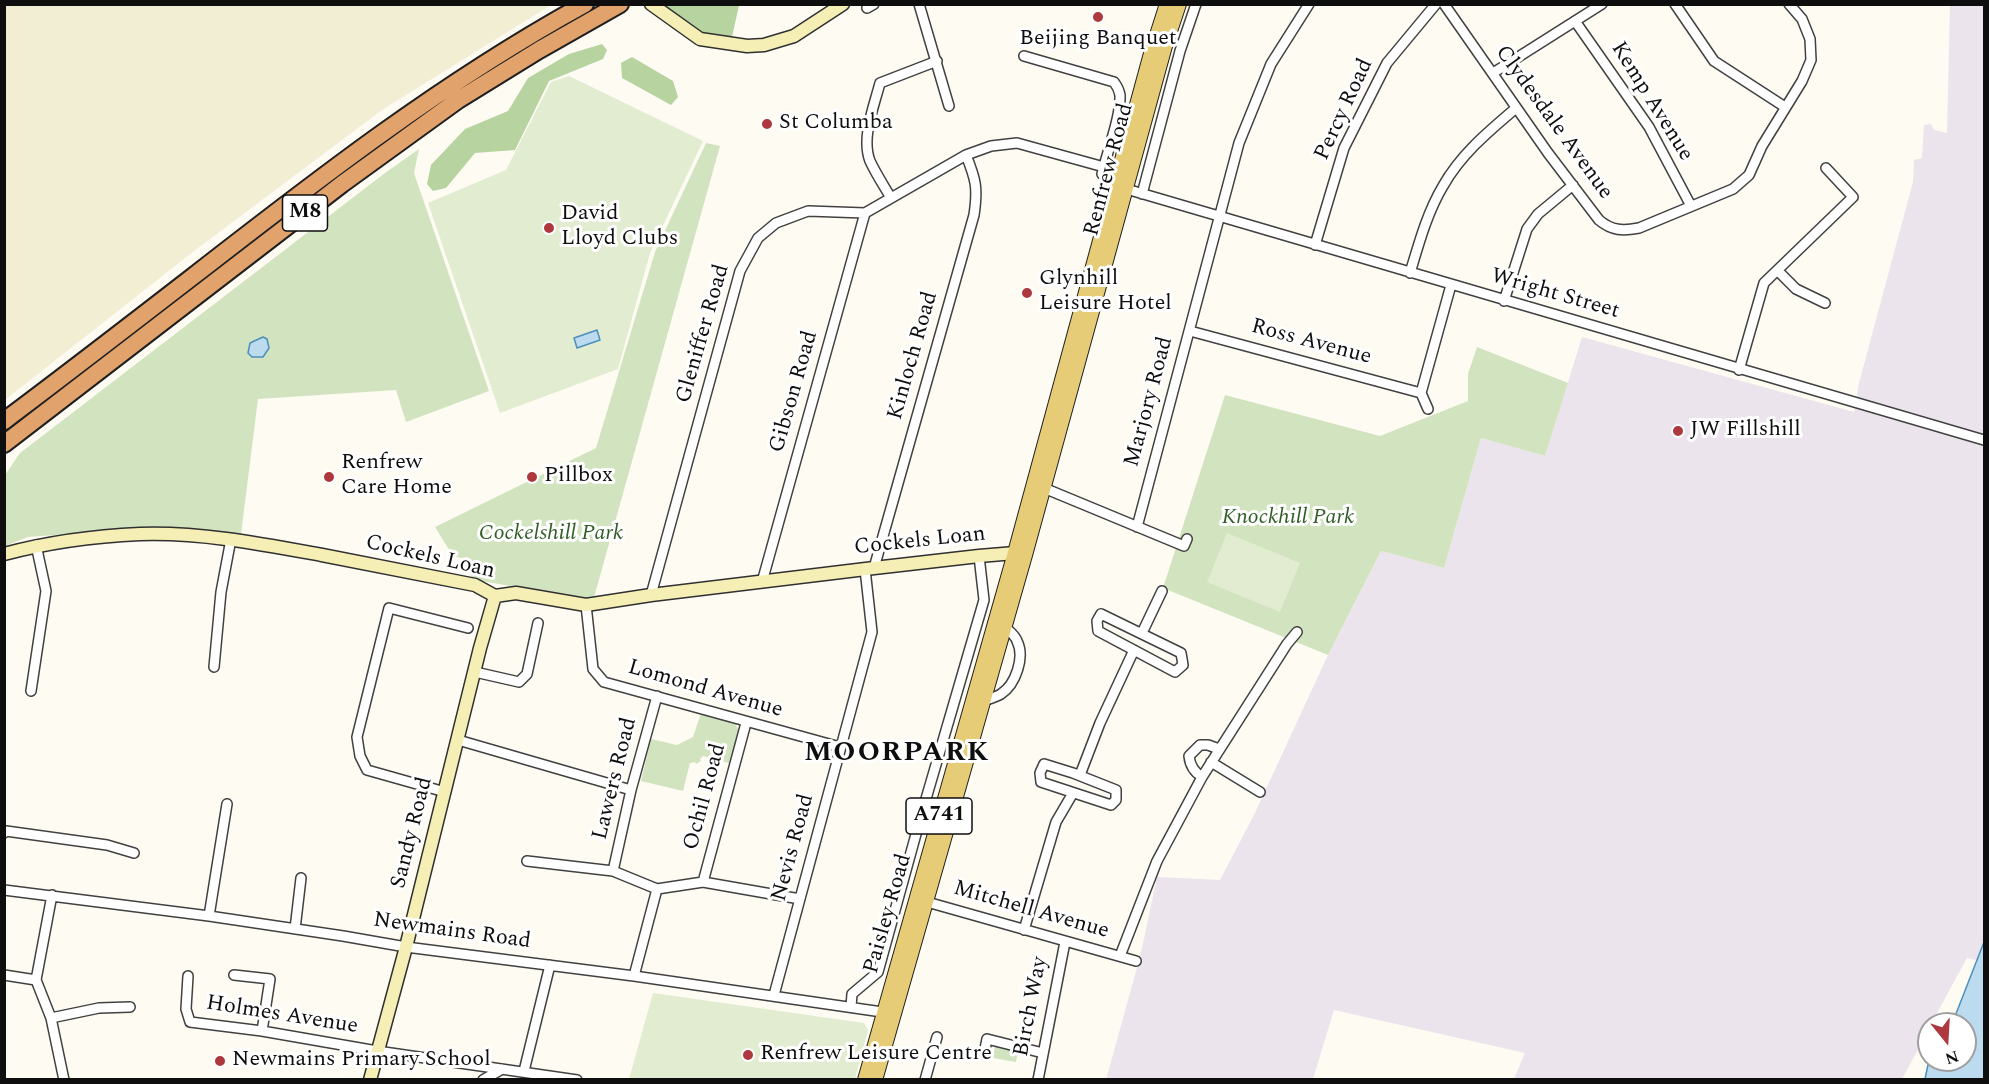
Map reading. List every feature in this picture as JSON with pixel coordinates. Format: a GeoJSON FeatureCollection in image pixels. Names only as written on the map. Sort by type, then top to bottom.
{"type":"FeatureCollection","features":[{"type":"Feature","properties":{"kind":"highway","name":"M8"},"geometry":{"type":"LineString","coordinates":[[4,422],[393,123],[500,53],[585,4]]}},
{"type":"Feature","properties":{"kind":"highway","name":"M8"},"geometry":{"type":"LineString","coordinates":[[4,444],[333,190],[450,106],[539,50],[620,4]]}},
{"type":"Feature","properties":{"kind":"main road"},"geometry":{"type":"LineString","coordinates":[[651,4],[700,39],[747,46],[764,45],[794,36],[843,4]]}},
{"type":"Feature","properties":{"kind":"main road","name":"Renfrew Road"},"geometry":{"type":"LineString","coordinates":[[1121,188],[1150,57],[1167,4]]}},
{"type":"Feature","properties":{"kind":"main road","name":"Renfrew Road"},"geometry":{"type":"LineString","coordinates":[[1020,554],[1121,188],[1179,4]]}},
{"type":"Feature","properties":{"kind":"main road","name":"Cockels Loan"},"geometry":{"type":"LineString","coordinates":[[4,554],[36,545],[141,534],[231,539],[475,585],[495,596],[516,593],[586,605],[870,568],[979,556],[1020,554]]}},
{"type":"Feature","properties":{"kind":"main road","name":"Paisley Road"},"geometry":{"type":"LineString","coordinates":[[921,900],[1005,627],[1020,554]]}},
{"type":"Feature","properties":{"kind":"main road","name":"Paisley Road"},"geometry":{"type":"LineString","coordinates":[[865,1080],[889,1013],[1020,554]]}},
{"type":"Feature","properties":{"kind":"main road","name":"Sandy Road"},"geometry":{"type":"LineString","coordinates":[[370,1080],[495,596]]}},
{"type":"Feature","properties":{"kind":"main road","name":"Paisley Road"},"geometry":{"type":"LineString","coordinates":[[875,1080],[889,1013]]}},
{"type":"Feature","properties":{"kind":"street"},"geometry":{"type":"LineString","coordinates":[[919,4],[950,106]]}},
{"type":"Feature","properties":{"kind":"street","name":"Renfrew Road"},"geometry":{"type":"LineString","coordinates":[[1142,194],[1180,51],[1196,4]]}},
{"type":"Feature","properties":{"kind":"street","name":"Marjory Road"},"geometry":{"type":"LineString","coordinates":[[1137,527],[1239,143],[1271,64],[1309,4]]}},
{"type":"Feature","properties":{"kind":"street","name":"Percy Road"},"geometry":{"type":"LineString","coordinates":[[1315,245],[1344,148],[1387,63],[1436,4]]}},
{"type":"Feature","properties":{"kind":"street","name":"Clydesdale Avenue"},"geometry":{"type":"LineString","coordinates":[[1444,4],[1516,108],[1599,220],[1609,228],[1624,231],[1640,228],[1733,189],[1749,175],[1762,146],[1802,81],[1811,60],[1810,39],[1802,19],[1789,4]]}},
{"type":"Feature","properties":{"kind":"street"},"geometry":{"type":"LineString","coordinates":[[1493,73],[1602,4]]}},
{"type":"Feature","properties":{"kind":"street"},"geometry":{"type":"LineString","coordinates":[[1675,4],[1714,61],[1785,107]]}},
{"type":"Feature","properties":{"kind":"street","name":"Kemp Avenue"},"geometry":{"type":"LineString","coordinates":[[1575,21],[1649,127],[1691,206]]}},
{"type":"Feature","properties":{"kind":"street"},"geometry":{"type":"LineString","coordinates":[[865,213],[966,155],[992,146],[1017,143],[1103,170],[1120,97],[1119,89],[1114,82],[1024,56]]}},
{"type":"Feature","properties":{"kind":"street"},"geometry":{"type":"LineString","coordinates":[[891,198],[870,160],[867,146],[868,132],[880,83],[937,61]]}},
{"type":"Feature","properties":{"kind":"street"},"geometry":{"type":"LineString","coordinates":[[1410,273],[1430,210],[1443,185],[1460,160],[1481,138],[1516,108]]}},
{"type":"Feature","properties":{"kind":"street","name":"Kinloch Road"},"geometry":{"type":"LineString","coordinates":[[870,568],[974,215],[977,198],[976,180],[966,155]]}},
{"type":"Feature","properties":{"kind":"street"},"geometry":{"type":"LineString","coordinates":[[1739,370],[1764,283],[1853,196],[1826,168]]}},
{"type":"Feature","properties":{"kind":"street"},"geometry":{"type":"LineString","coordinates":[[1504,301],[1527,229],[1538,214],[1573,185]]}},
{"type":"Feature","properties":{"kind":"street","name":"Wright Street"},"geometry":{"type":"LineString","coordinates":[[1121,188],[1984,440]]}},
{"type":"Feature","properties":{"kind":"street","name":"Gleniffer Road"},"geometry":{"type":"LineString","coordinates":[[651,595],[740,271],[758,238],[776,223],[808,211],[865,213]]}},
{"type":"Feature","properties":{"kind":"street","name":"Gibson Road"},"geometry":{"type":"LineString","coordinates":[[762,582],[865,213]]}},
{"type":"Feature","properties":{"kind":"street"},"geometry":{"type":"LineString","coordinates":[[1778,271],[1796,289],[1825,303]]}},
{"type":"Feature","properties":{"kind":"street"},"geometry":{"type":"LineString","coordinates":[[1428,409],[1421,393],[1451,285]]}},
{"type":"Feature","properties":{"kind":"street","name":"Ross Avenue"},"geometry":{"type":"LineString","coordinates":[[1190,331],[1421,393]]}},
{"type":"Feature","properties":{"kind":"street"},"geometry":{"type":"LineString","coordinates":[[1039,486],[1184,546],[1187,539]]}},
{"type":"Feature","properties":{"kind":"street"},"geometry":{"type":"LineString","coordinates":[[214,667],[221,592],[231,539]]}},
{"type":"Feature","properties":{"kind":"street"},"geometry":{"type":"LineString","coordinates":[[31,691],[46,591],[36,545]]}},
{"type":"Feature","properties":{"kind":"street","name":"Paisley Road"},"geometry":{"type":"LineString","coordinates":[[851,1006],[852,994],[878,972],[984,600],[979,556]]}},
{"type":"Feature","properties":{"kind":"street","name":"Nevis Road"},"geometry":{"type":"LineString","coordinates":[[774,995],[872,632],[870,568]]}},
{"type":"Feature","properties":{"kind":"street"},"geometry":{"type":"LineString","coordinates":[[1024,930],[1056,822],[1073,792],[1100,723],[1162,591]]}},
{"type":"Feature","properties":{"kind":"street","name":"Lomond Avenue"},"geometry":{"type":"LineString","coordinates":[[586,605],[593,669],[604,682],[746,723],[840,747]]}},
{"type":"Feature","properties":{"kind":"street"},"geometry":{"type":"LineString","coordinates":[[445,792],[368,770],[360,756],[357,737],[389,608],[468,628]]}},
{"type":"Feature","properties":{"kind":"street"},"geometry":{"type":"LineString","coordinates":[[1101,614],[1181,653],[1183,665],[1175,672],[1134,650],[1098,631],[1097,621],[1101,614]]}},
{"type":"Feature","properties":{"kind":"street"},"geometry":{"type":"LineString","coordinates":[[475,672],[519,682],[527,674],[538,623]]}},
{"type":"Feature","properties":{"kind":"street"},"geometry":{"type":"LineString","coordinates":[[983,701],[1002,694],[1016,675],[1020,654],[1019,645],[1016,638],[1005,627]]}},
{"type":"Feature","properties":{"kind":"street"},"geometry":{"type":"LineString","coordinates":[[1120,956],[1157,861],[1202,777],[1297,632]]}},
{"type":"Feature","properties":{"kind":"street","name":"Lawers Road"},"geometry":{"type":"LineString","coordinates":[[613,871],[631,790],[657,696]]}},
{"type":"Feature","properties":{"kind":"street","name":"Ochil Road"},"geometry":{"type":"LineString","coordinates":[[703,882],[746,723]]}},
{"type":"Feature","properties":{"kind":"street"},"geometry":{"type":"LineString","coordinates":[[458,740],[631,790]]}},
{"type":"Feature","properties":{"kind":"street"},"geometry":{"type":"LineString","coordinates":[[1202,777],[1195,772],[1190,756],[1200,745],[1219,749]]}},
{"type":"Feature","properties":{"kind":"street"},"geometry":{"type":"LineString","coordinates":[[1211,762],[1260,792]]}},
{"type":"Feature","properties":{"kind":"street"},"geometry":{"type":"LineString","coordinates":[[1044,764],[1116,790],[1116,800],[1112,805],[1073,792],[1041,782],[1040,772],[1044,764]]}},
{"type":"Feature","properties":{"kind":"street"},"geometry":{"type":"LineString","coordinates":[[209,916],[227,804]]}},
{"type":"Feature","properties":{"kind":"street"},"geometry":{"type":"LineString","coordinates":[[4,833],[6,831],[96,844],[134,853]]}},
{"type":"Feature","properties":{"kind":"street"},"geometry":{"type":"LineString","coordinates":[[527,861],[613,871],[657,888],[703,882],[800,899]]}},
{"type":"Feature","properties":{"kind":"street"},"geometry":{"type":"LineString","coordinates":[[295,929],[301,878]]}},
{"type":"Feature","properties":{"kind":"street"},"geometry":{"type":"LineString","coordinates":[[634,976],[657,888]]}},
{"type":"Feature","properties":{"kind":"street","name":"Newmains Road"},"geometry":{"type":"LineString","coordinates":[[4,890],[209,916],[406,947],[774,995],[889,1013]]}},
{"type":"Feature","properties":{"kind":"street"},"geometry":{"type":"LineString","coordinates":[[52,895],[36,980],[51,1018],[64,1080]]}},
{"type":"Feature","properties":{"kind":"street","name":"Mitchell Avenue"},"geometry":{"type":"LineString","coordinates":[[921,900],[1136,961]]}},
{"type":"Feature","properties":{"kind":"street","name":"Birch Way"},"geometry":{"type":"LineString","coordinates":[[1038,1080],[1065,942]]}},
{"type":"Feature","properties":{"kind":"street"},"geometry":{"type":"LineString","coordinates":[[532,1074],[550,965]]}},
{"type":"Feature","properties":{"kind":"street"},"geometry":{"type":"LineString","coordinates":[[4,975],[36,980]]}},
{"type":"Feature","properties":{"kind":"street"},"geometry":{"type":"LineString","coordinates":[[234,975],[270,979],[262,1031]]}},
{"type":"Feature","properties":{"kind":"street","name":"Holmes Avenue"},"geometry":{"type":"LineString","coordinates":[[188,976],[186,1009],[190,1022],[578,1080]]}},
{"type":"Feature","properties":{"kind":"street"},"geometry":{"type":"LineString","coordinates":[[51,1018],[99,1008],[130,1007]]}},
{"type":"Feature","properties":{"kind":"street"},"geometry":{"type":"LineString","coordinates":[[925,1080],[937,1037]]}},
{"type":"Feature","properties":{"kind":"street"},"geometry":{"type":"LineString","coordinates":[[984,1054],[987,1039],[1043,1053]]}},
{"type":"Feature","properties":{"kind":"street"},"geometry":{"type":"LineString","coordinates":[[483,1080],[502,1069]]}},
{"type":"Feature","properties":{"kind":"shaded area"},"geometry":{"type":"Polygon","coordinates":[[[5,4],[551,5],[382,110],[194,251],[5,400],[5,4]]]}},
{"type":"Feature","properties":{"kind":"shaded area"},"geometry":{"type":"Polygon","coordinates":[[[1950,5],[1984,5],[1984,962],[1967,958],[1938,1012],[1917,1012],[1917,1051],[1902,1079],[1514,1079],[1525,1053],[1334,1010],[1313,1079],[1106,1080],[1141,953],[1157,877],[1220,880],[1254,815],[1328,655],[1381,551],[1444,568],[1481,438],[1545,456],[1582,337],[1854,412],[1859,383],[1913,182],[1914,160],[1922,158],[1924,125],[1931,124],[1934,130],[1947,133],[1950,5]]]}},
{"type":"Feature","properties":{"kind":"green space"},"geometry":{"type":"Polygon","coordinates":[[[660,5],[739,5],[732,37],[706,34],[683,22],[660,5]]]}},
{"type":"Feature","properties":{"kind":"green space"},"geometry":{"type":"Polygon","coordinates":[[[602,44],[607,50],[603,59],[549,81],[515,150],[475,153],[446,188],[433,191],[427,184],[431,165],[465,129],[508,111],[528,78],[569,54],[602,44]]]}},
{"type":"Feature","properties":{"kind":"green space"},"geometry":{"type":"Polygon","coordinates":[[[632,57],[673,81],[678,97],[671,105],[622,78],[621,63],[632,57]]]}},
{"type":"Feature","properties":{"kind":"green space","name":"David Lloyd Clubs"},"geometry":{"type":"Polygon","coordinates":[[[569,76],[703,141],[650,253],[618,369],[500,413],[428,203],[506,170],[551,82],[569,76]]]}},
{"type":"Feature","properties":{"kind":"green space","name":"Cockelshill Park"},"geometry":{"type":"Polygon","coordinates":[[[706,143],[720,146],[593,601],[471,579],[473,561],[453,556],[435,527],[596,448],[655,252],[706,143]]]}},
{"type":"Feature","properties":{"kind":"green space"},"geometry":{"type":"Polygon","coordinates":[[[419,149],[414,173],[489,391],[406,422],[396,390],[258,399],[241,534],[182,528],[94,532],[28,537],[5,546],[5,475],[20,453],[419,149]]]}},
{"type":"Feature","properties":{"kind":"green space","name":"Knockhill Park"},"geometry":{"type":"Polygon","coordinates":[[[1477,347],[1568,383],[1545,456],[1481,438],[1444,568],[1381,551],[1328,655],[1163,588],[1225,395],[1380,436],[1468,401],[1468,374],[1477,347]]]}},
{"type":"Feature","properties":{"kind":"green space"},"geometry":{"type":"Polygon","coordinates":[[[1227,533],[1300,563],[1280,612],[1207,582],[1227,533]]]}},
{"type":"Feature","properties":{"kind":"green space"},"geometry":{"type":"Polygon","coordinates":[[[701,713],[733,720],[741,734],[732,764],[703,756],[696,764],[695,762],[690,763],[683,791],[641,781],[651,739],[677,745],[693,737],[701,713]]]}},
{"type":"Feature","properties":{"kind":"green space","name":"Renfrew Leisure Centre"},"geometry":{"type":"Polygon","coordinates":[[[653,993],[864,1023],[868,1030],[855,1079],[629,1079],[653,993]]]}},
{"type":"Feature","properties":{"kind":"green space"},"geometry":{"type":"Polygon","coordinates":[[[995,1046],[1018,1051],[1016,1062],[993,1058],[995,1046]]]}},
{"type":"Feature","properties":{"kind":"water"},"geometry":{"type":"Polygon","coordinates":[[[597,330],[600,340],[577,348],[574,338],[597,330]]]}},
{"type":"Feature","properties":{"kind":"water"},"geometry":{"type":"Polygon","coordinates":[[[263,337],[267,339],[269,348],[263,357],[252,357],[248,353],[250,343],[263,337]]]}},
{"type":"Feature","properties":{"kind":"water"},"geometry":{"type":"Polygon","coordinates":[[[1984,942],[1984,1079],[1925,1079],[1926,1072],[1977,1072],[1977,1012],[1957,1012],[1984,942]]]}},
{"type":"Feature","properties":{"kind":"place","name":"Beijing Banquet"},"geometry":{"type":"Point","coordinates":[1098,17]}},
{"type":"Feature","properties":{"kind":"place","name":"St Columba"},"geometry":{"type":"Point","coordinates":[767,124]}},
{"type":"Feature","properties":{"kind":"place","name":"David Lloyd Clubs"},"geometry":{"type":"Point","coordinates":[549,228]}},
{"type":"Feature","properties":{"kind":"place","name":"Glynhill Leisure Hotel"},"geometry":{"type":"Point","coordinates":[1027,293]}},
{"type":"Feature","properties":{"kind":"place","name":"JW Fillshill"},"geometry":{"type":"Point","coordinates":[1678,431]}},
{"type":"Feature","properties":{"kind":"place","name":"Renfrew Care Home"},"geometry":{"type":"Point","coordinates":[329,477]}},
{"type":"Feature","properties":{"kind":"place","name":"Pillbox"},"geometry":{"type":"Point","coordinates":[532,477]}},
{"type":"Feature","properties":{"kind":"place","name":"Renfrew Leisure Centre"},"geometry":{"type":"Point","coordinates":[748,1055]}},
{"type":"Feature","properties":{"kind":"place","name":"Newmains Primary School"},"geometry":{"type":"Point","coordinates":[220,1061]}},
{"type":"Feature","properties":{"kind":"district","name":"MOORPARK"},"geometry":{"type":"Point","coordinates":[897,755]}}]}
